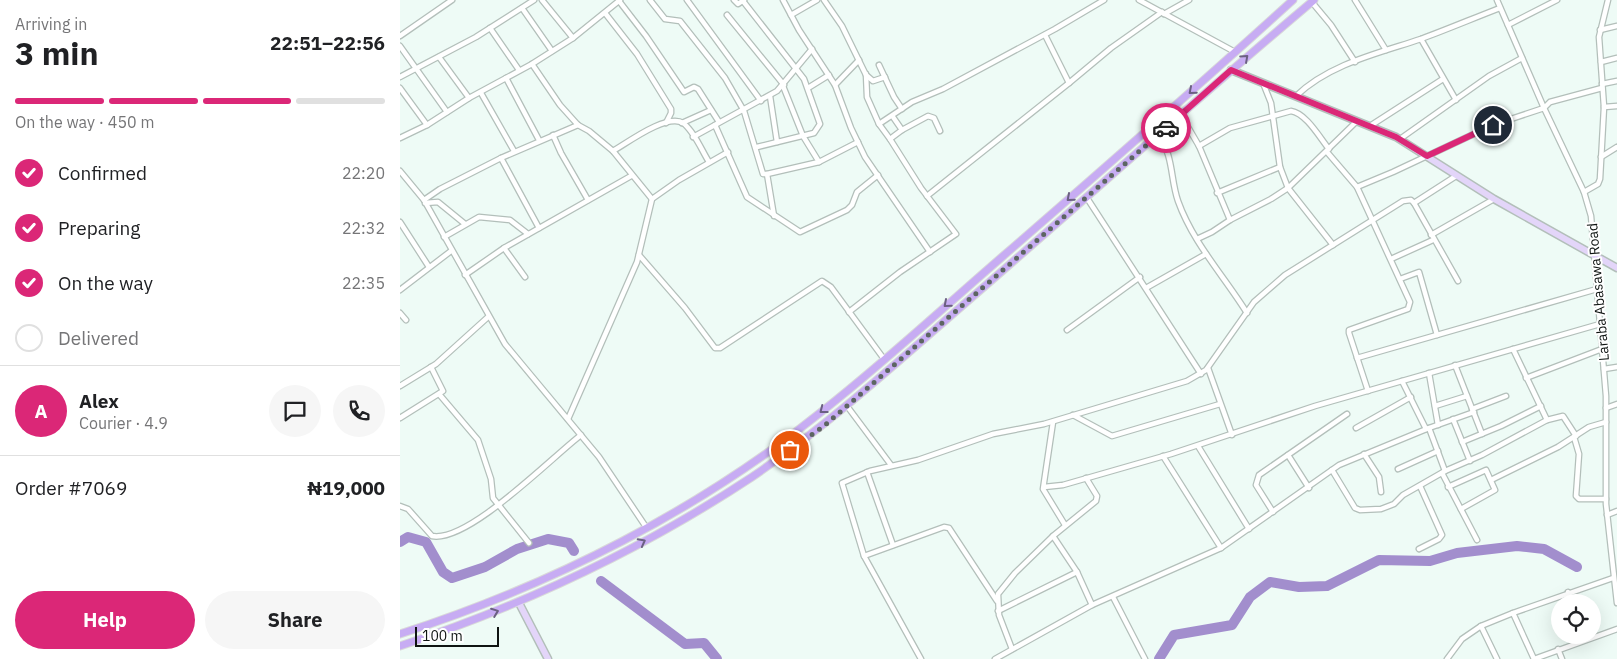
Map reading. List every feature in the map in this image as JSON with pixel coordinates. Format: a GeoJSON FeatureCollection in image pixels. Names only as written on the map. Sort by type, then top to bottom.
{"type":"FeatureCollection","features":[{"type":"Feature","properties":{"kind":"main road"},"geometry":{"type":"LineString","coordinates":[[400,634],[463,612],[556,574],[646,527],[714,487],[764,454],[825,410],[1293,0]]}},
{"type":"Feature","properties":{"kind":"main road"},"geometry":{"type":"LineString","coordinates":[[400,646],[518,603],[580,575],[691,515],[754,476],[824,426],[1312,1]]}},
{"type":"Feature","properties":{"kind":"street"},"geometry":{"type":"LineString","coordinates":[[400,36],[452,0]]}},
{"type":"Feature","properties":{"kind":"street"},"geometry":{"type":"LineString","coordinates":[[400,77],[490,28],[534,0]]}},
{"type":"Feature","properties":{"kind":"street"},"geometry":{"type":"LineString","coordinates":[[542,0],[573,38]]}},
{"type":"Feature","properties":{"kind":"street"},"geometry":{"type":"LineString","coordinates":[[400,138],[427,125],[469,98],[532,64],[573,38],[619,0],[684,92],[694,87],[698,89],[712,110],[747,197],[794,230],[805,231],[847,210],[852,205],[857,192],[878,175]]}},
{"type":"Feature","properties":{"kind":"street"},"geometry":{"type":"LineString","coordinates":[[650,0],[665,20],[680,21],[725,78],[744,111],[764,174],[767,174],[774,216]]}},
{"type":"Feature","properties":{"kind":"street"},"geometry":{"type":"LineString","coordinates":[[687,0],[761,101]]}},
{"type":"Feature","properties":{"kind":"street"},"geometry":{"type":"LineString","coordinates":[[734,0],[738,4],[744,0],[796,68],[808,88],[820,124],[817,130],[803,136],[757,147]]}},
{"type":"Feature","properties":{"kind":"street"},"geometry":{"type":"LineString","coordinates":[[783,0],[835,85],[858,142],[930,252]]}},
{"type":"Feature","properties":{"kind":"street"},"geometry":{"type":"LineString","coordinates":[[791,15],[817,0]]}},
{"type":"Feature","properties":{"kind":"street"},"geometry":{"type":"LineString","coordinates":[[824,0],[842,26],[866,74],[872,81],[885,77]]}},
{"type":"Feature","properties":{"kind":"street"},"geometry":{"type":"LineString","coordinates":[[879,124],[893,117],[902,108],[1045,35],[1104,0]]}},
{"type":"Feature","properties":{"kind":"street"},"geometry":{"type":"LineString","coordinates":[[1139,0],[1235,52]]}},
{"type":"Feature","properties":{"kind":"street"},"geometry":{"type":"LineString","coordinates":[[927,196],[1070,83],[1111,48],[1163,13],[1189,0]]}},
{"type":"Feature","properties":{"kind":"street"},"geometry":{"type":"LineString","coordinates":[[1355,0],[1386,50]]}},
{"type":"Feature","properties":{"kind":"street","name":"Laraba Abasawa Road"},"geometry":{"type":"LineString","coordinates":[[1497,0],[1544,108],[1584,192],[1591,216],[1604,369],[1607,515],[1617,603]]}},
{"type":"Feature","properties":{"kind":"street"},"geometry":{"type":"LineString","coordinates":[[1508,25],[1557,0]]}},
{"type":"Feature","properties":{"kind":"street"},"geometry":{"type":"LineString","coordinates":[[1584,192],[1600,182],[1604,107],[1600,62],[1600,30],[1608,0]]}},
{"type":"Feature","properties":{"kind":"street"},"geometry":{"type":"LineString","coordinates":[[1312,1],[1328,20],[1355,62]]}},
{"type":"Feature","properties":{"kind":"street"},"geometry":{"type":"LineString","coordinates":[[522,8],[552,51]]}},
{"type":"Feature","properties":{"kind":"street"},"geometry":{"type":"LineString","coordinates":[[1296,96],[1310,83],[1355,62],[1500,8]]}},
{"type":"Feature","properties":{"kind":"street"},"geometry":{"type":"LineString","coordinates":[[605,13],[637,54],[671,109],[672,113],[666,123]]}},
{"type":"Feature","properties":{"kind":"street"},"geometry":{"type":"LineString","coordinates":[[727,15],[783,86],[803,136],[819,162]]}},
{"type":"Feature","properties":{"kind":"street"},"geometry":{"type":"LineString","coordinates":[[1600,30],[1617,26]]}},
{"type":"Feature","properties":{"kind":"street"},"geometry":{"type":"LineString","coordinates":[[490,28],[519,70]]}},
{"type":"Feature","properties":{"kind":"street"},"geometry":{"type":"LineString","coordinates":[[1045,35],[1070,83]]}},
{"type":"Feature","properties":{"kind":"street"},"geometry":{"type":"LineString","coordinates":[[1421,39],[1456,100]]}},
{"type":"Feature","properties":{"kind":"street"},"geometry":{"type":"LineString","coordinates":[[400,46],[446,112]]}},
{"type":"Feature","properties":{"kind":"street"},"geometry":{"type":"LineString","coordinates":[[694,137],[770,96],[783,86],[812,48]]}},
{"type":"Feature","properties":{"kind":"street"},"geometry":{"type":"LineString","coordinates":[[438,57],[469,98]]}},
{"type":"Feature","properties":{"kind":"street"},"geometry":{"type":"LineString","coordinates":[[1400,139],[1494,72],[1522,58]]}},
{"type":"Feature","properties":{"kind":"street"},"geometry":{"type":"LineString","coordinates":[[1600,62],[1617,58]]}},
{"type":"Feature","properties":{"kind":"street"},"geometry":{"type":"LineString","coordinates":[[835,85],[859,60]]}},
{"type":"Feature","properties":{"kind":"street"},"geometry":{"type":"LineString","coordinates":[[532,64],[560,105],[578,125],[589,131],[613,151],[631,176],[652,199]]}},
{"type":"Feature","properties":{"kind":"street"},"geometry":{"type":"LineString","coordinates":[[879,65],[894,97],[902,108]]}},
{"type":"Feature","properties":{"kind":"street"},"geometry":{"type":"LineString","coordinates":[[1231,70],[1400,139],[1494,199],[1617,268]]}},
{"type":"Feature","properties":{"kind":"street"},"geometry":{"type":"LineString","coordinates":[[850,312],[900,272],[956,234],[899,156],[890,138],[879,124],[867,97],[866,74]]}},
{"type":"Feature","properties":{"kind":"street"},"geometry":{"type":"LineString","coordinates":[[808,88],[829,75]]}},
{"type":"Feature","properties":{"kind":"street"},"geometry":{"type":"LineString","coordinates":[[506,78],[540,140]]}},
{"type":"Feature","properties":{"kind":"street"},"geometry":{"type":"LineString","coordinates":[[1370,126],[1443,79]]}},
{"type":"Feature","properties":{"kind":"street"},"geometry":{"type":"LineString","coordinates":[[1357,187],[1493,125],[1544,108],[1550,102],[1617,81]]}},
{"type":"Feature","properties":{"kind":"street"},"geometry":{"type":"LineString","coordinates":[[1263,82],[1273,117],[1280,167],[1288,188],[1333,245]]}},
{"type":"Feature","properties":{"kind":"street"},"geometry":{"type":"LineString","coordinates":[[400,88],[427,125]]}},
{"type":"Feature","properties":{"kind":"street"},"geometry":{"type":"LineString","coordinates":[[481,93],[514,151]]}},
{"type":"Feature","properties":{"kind":"street"},"geometry":{"type":"LineString","coordinates":[[770,96],[777,142]]}},
{"type":"Feature","properties":{"kind":"street"},"geometry":{"type":"LineString","coordinates":[[1604,107],[1617,106]]}},
{"type":"Feature","properties":{"kind":"street"},"geometry":{"type":"LineString","coordinates":[[682,123],[712,110]]}},
{"type":"Feature","properties":{"kind":"street"},"geometry":{"type":"LineString","coordinates":[[1199,146],[1230,128],[1295,112],[1357,187],[1400,279],[1410,306],[1349,330],[1356,358],[1368,391]]}},
{"type":"Feature","properties":{"kind":"street"},"geometry":{"type":"LineString","coordinates":[[890,138],[930,116],[940,131]]}},
{"type":"Feature","properties":{"kind":"street"},"geometry":{"type":"LineString","coordinates":[[1181,116],[1199,146],[1217,193],[1230,220]]}},
{"type":"Feature","properties":{"kind":"street"},"geometry":{"type":"LineString","coordinates":[[893,117],[902,130]]}},
{"type":"Feature","properties":{"kind":"street"},"geometry":{"type":"LineString","coordinates":[[613,151],[646,131],[674,121],[682,123],[694,137],[709,162]]}},
{"type":"Feature","properties":{"kind":"street"},"geometry":{"type":"LineString","coordinates":[[1197,239],[1288,188],[1357,121]]}},
{"type":"Feature","properties":{"kind":"street"},"geometry":{"type":"LineString","coordinates":[[425,201],[436,191],[514,151],[578,125]]}},
{"type":"Feature","properties":{"kind":"street"},"geometry":{"type":"LineString","coordinates":[[553,135],[568,167],[588,200]]}},
{"type":"Feature","properties":{"kind":"street"},"geometry":{"type":"LineString","coordinates":[[1158,135],[1169,153],[1178,200],[1197,239],[1247,313]]}},
{"type":"Feature","properties":{"kind":"street"},"geometry":{"type":"LineString","coordinates":[[767,174],[819,162],[858,142]]}},
{"type":"Feature","properties":{"kind":"street"},"geometry":{"type":"LineString","coordinates":[[1601,157],[1617,147]]}},
{"type":"Feature","properties":{"kind":"street"},"geometry":{"type":"LineString","coordinates":[[568,418],[616,312],[639,255],[652,199],[728,152]]}},
{"type":"Feature","properties":{"kind":"street"},"geometry":{"type":"LineString","coordinates":[[501,158],[539,228]]}},
{"type":"Feature","properties":{"kind":"street"},"geometry":{"type":"LineString","coordinates":[[1217,193],[1280,167]]}},
{"type":"Feature","properties":{"kind":"street"},"geometry":{"type":"LineString","coordinates":[[400,171],[425,201],[504,344],[568,418],[646,527]]}},
{"type":"Feature","properties":{"kind":"street"},"geometry":{"type":"LineString","coordinates":[[465,275],[504,248],[631,176]]}},
{"type":"Feature","properties":{"kind":"street"},"geometry":{"type":"LineString","coordinates":[[1414,203],[1456,176]]}},
{"type":"Feature","properties":{"kind":"street"},"geometry":{"type":"LineString","coordinates":[[435,200],[436,191]]}},
{"type":"Feature","properties":{"kind":"street"},"geometry":{"type":"LineString","coordinates":[[1087,198],[1140,277],[1200,374]]}},
{"type":"Feature","properties":{"kind":"street"},"geometry":{"type":"LineString","coordinates":[[1391,259],[1432,237],[1494,199]]}},
{"type":"Feature","properties":{"kind":"street"},"geometry":{"type":"LineString","coordinates":[[425,201],[435,200],[466,224]]}},
{"type":"Feature","properties":{"kind":"street"},"geometry":{"type":"LineString","coordinates":[[921,659],[864,556],[841,485],[844,481],[867,472],[918,460],[1000,432],[1054,422],[1187,381],[1208,368],[1254,302],[1285,275],[1402,201],[1411,200],[1414,203],[1458,281]]}},
{"type":"Feature","properties":{"kind":"street"},"geometry":{"type":"LineString","coordinates":[[444,237],[476,218],[505,219],[528,234]]}},
{"type":"Feature","properties":{"kind":"street"},"geometry":{"type":"LineString","coordinates":[[400,222],[428,267]]}},
{"type":"Feature","properties":{"kind":"street"},"geometry":{"type":"LineString","coordinates":[[504,248],[525,277]]}},
{"type":"Feature","properties":{"kind":"street"},"geometry":{"type":"LineString","coordinates":[[400,290],[451,251]]}},
{"type":"Feature","properties":{"kind":"street"},"geometry":{"type":"LineString","coordinates":[[1146,288],[1206,254]]}},
{"type":"Feature","properties":{"kind":"street"},"geometry":{"type":"LineString","coordinates":[[639,255],[685,308],[715,348],[720,348],[822,281],[830,286],[884,359]]}},
{"type":"Feature","properties":{"kind":"street"},"geometry":{"type":"LineString","coordinates":[[1400,279],[1419,272],[1437,335]]}},
{"type":"Feature","properties":{"kind":"street"},"geometry":{"type":"LineString","coordinates":[[1067,330],[1140,277]]}},
{"type":"Feature","properties":{"kind":"street"},"geometry":{"type":"LineString","coordinates":[[1356,358],[1597,289]]}},
{"type":"Feature","properties":{"kind":"street"},"geometry":{"type":"LineString","coordinates":[[400,313],[406,320]]}},
{"type":"Feature","properties":{"kind":"street"},"geometry":{"type":"LineString","coordinates":[[400,386],[431,367],[488,317]]}},
{"type":"Feature","properties":{"kind":"street"},"geometry":{"type":"LineString","coordinates":[[1044,487],[1063,485],[1198,446],[1429,372],[1600,324]]}},
{"type":"Feature","properties":{"kind":"street"},"geometry":{"type":"LineString","coordinates":[[1513,349],[1547,420]]}},
{"type":"Feature","properties":{"kind":"street"},"geometry":{"type":"LineString","coordinates":[[1526,378],[1602,349]]}},
{"type":"Feature","properties":{"kind":"street"},"geometry":{"type":"LineString","coordinates":[[1455,365],[1482,434]]}},
{"type":"Feature","properties":{"kind":"street"},"geometry":{"type":"LineString","coordinates":[[400,418],[440,394],[443,388],[431,367]]}},
{"type":"Feature","properties":{"kind":"street"},"geometry":{"type":"LineString","coordinates":[[1604,369],[1617,367]]}},
{"type":"Feature","properties":{"kind":"street"},"geometry":{"type":"LineString","coordinates":[[1208,368],[1232,435]]}},
{"type":"Feature","properties":{"kind":"street"},"geometry":{"type":"LineString","coordinates":[[1429,372],[1438,425]]}},
{"type":"Feature","properties":{"kind":"street"},"geometry":{"type":"LineString","coordinates":[[1402,381],[1428,428],[1438,451],[1448,487],[1477,540]]}},
{"type":"Feature","properties":{"kind":"street"},"geometry":{"type":"LineString","coordinates":[[440,394],[482,446],[491,479],[491,492],[497,505],[528,544]]}},
{"type":"Feature","properties":{"kind":"street"},"geometry":{"type":"LineString","coordinates":[[1435,406],[1467,396]]}},
{"type":"Feature","properties":{"kind":"street"},"geometry":{"type":"LineString","coordinates":[[995,659],[1092,605],[1221,548],[1309,488],[1332,470],[1364,454],[1506,396]]}},
{"type":"Feature","properties":{"kind":"street"},"geometry":{"type":"LineString","coordinates":[[1356,428],[1411,398]]}},
{"type":"Feature","properties":{"kind":"street"},"geometry":{"type":"LineString","coordinates":[[1074,415],[1112,436],[1220,404]]}},
{"type":"Feature","properties":{"kind":"street"},"geometry":{"type":"LineString","coordinates":[[1606,408],[1617,404]]}},
{"type":"Feature","properties":{"kind":"street"},"geometry":{"type":"LineString","coordinates":[[847,406],[892,465]]}},
{"type":"Feature","properties":{"kind":"street"},"geometry":{"type":"LineString","coordinates":[[1462,442],[1541,406]]}},
{"type":"Feature","properties":{"kind":"street"},"geometry":{"type":"LineString","coordinates":[[1273,512],[1256,482],[1260,475],[1347,414]]}},
{"type":"Feature","properties":{"kind":"street"},"geometry":{"type":"LineString","coordinates":[[1332,470],[1353,505],[1360,510],[1381,509],[1394,504],[1403,495],[1443,472],[1470,461],[1547,420],[1563,416],[1575,437],[1579,454],[1576,496],[1579,499],[1606,499]]}},
{"type":"Feature","properties":{"kind":"street"},"geometry":{"type":"LineString","coordinates":[[1453,419],[1470,461]]}},
{"type":"Feature","properties":{"kind":"street"},"geometry":{"type":"LineString","coordinates":[[1054,422],[1044,487],[1065,525]]}},
{"type":"Feature","properties":{"kind":"street"},"geometry":{"type":"LineString","coordinates":[[1491,480],[1575,437],[1589,427],[1606,422]]}},
{"type":"Feature","properties":{"kind":"street"},"geometry":{"type":"LineString","coordinates":[[400,506],[408,509],[425,530],[437,537],[471,525],[581,435]]}},
{"type":"Feature","properties":{"kind":"street"},"geometry":{"type":"LineString","coordinates":[[1198,446],[1249,529]]}},
{"type":"Feature","properties":{"kind":"street"},"geometry":{"type":"LineString","coordinates":[[1398,469],[1438,451]]}},
{"type":"Feature","properties":{"kind":"street"},"geometry":{"type":"LineString","coordinates":[[1364,454],[1379,477],[1381,492]]}},
{"type":"Feature","properties":{"kind":"street"},"geometry":{"type":"LineString","coordinates":[[1288,455],[1309,488]]}},
{"type":"Feature","properties":{"kind":"street"},"geometry":{"type":"LineString","coordinates":[[1163,456],[1221,548]]}},
{"type":"Feature","properties":{"kind":"street"},"geometry":{"type":"LineString","coordinates":[[1448,487],[1484,470],[1491,480],[1495,488],[1493,491],[1461,509]]}},
{"type":"Feature","properties":{"kind":"street"},"geometry":{"type":"LineString","coordinates":[[867,472],[893,545]]}},
{"type":"Feature","properties":{"kind":"street"},"geometry":{"type":"LineString","coordinates":[[1012,649],[998,611],[998,594],[1014,573],[1097,498],[1086,478]]}},
{"type":"Feature","properties":{"kind":"street"},"geometry":{"type":"LineString","coordinates":[[1419,549],[1439,539],[1442,535],[1420,486]]}},
{"type":"Feature","properties":{"kind":"street"},"geometry":{"type":"LineString","coordinates":[[1607,515],[1617,511]]}},
{"type":"Feature","properties":{"kind":"street"},"geometry":{"type":"LineString","coordinates":[[864,556],[944,526],[949,528],[998,602]]}},
{"type":"Feature","properties":{"kind":"street"},"geometry":{"type":"LineString","coordinates":[[1053,536],[1077,572],[1092,605]]}},
{"type":"Feature","properties":{"kind":"street"},"geometry":{"type":"LineString","coordinates":[[998,611],[1077,572]]}},
{"type":"Feature","properties":{"kind":"street"},"geometry":{"type":"LineString","coordinates":[[1447,659],[1462,639],[1481,626],[1568,592],[1613,578]]}},
{"type":"Feature","properties":{"kind":"street"},"geometry":{"type":"LineString","coordinates":[[1113,597],[1145,659]]}},
{"type":"Feature","properties":{"kind":"street"},"geometry":{"type":"LineString","coordinates":[[518,603],[548,659]]}},
{"type":"Feature","properties":{"kind":"street"},"geometry":{"type":"LineString","coordinates":[[1513,613],[1534,659],[1568,644]]}},
{"type":"Feature","properties":{"kind":"street"},"geometry":{"type":"LineString","coordinates":[[1481,626],[1497,659]]}},
{"type":"Feature","properties":{"kind":"street"},"geometry":{"type":"LineString","coordinates":[[1601,633],[1617,629]]}},
{"type":"Feature","properties":{"kind":"street"},"geometry":{"type":"LineString","coordinates":[[1558,649],[1562,659]]}},
{"type":"Feature","properties":{"kind":"waterway"},"geometry":{"type":"LineString","coordinates":[[400,542],[408,537],[426,542],[443,572],[452,578],[485,567],[517,549],[548,539],[569,543],[574,551]]}},
{"type":"Feature","properties":{"kind":"waterway"},"geometry":{"type":"LineString","coordinates":[[1159,659],[1174,635],[1232,625],[1250,597],[1270,582],[1299,587],[1327,586],[1379,560],[1430,561],[1457,553],[1517,546],[1544,549],[1577,567]]}},
{"type":"Feature","properties":{"kind":"waterway"},"geometry":{"type":"LineString","coordinates":[[601,581],[685,644],[704,643],[717,659]]}},
{"type":"Feature","properties":{"kind":"way so far"},"geometry":{"type":"LineString","coordinates":[[790,450],[824,426],[1166,128]]}},
{"type":"Feature","properties":{"kind":"route"},"geometry":{"type":"LineString","coordinates":[[1166,128],[1231,70],[1396,137],[1427,156],[1493,125]]}}]}
